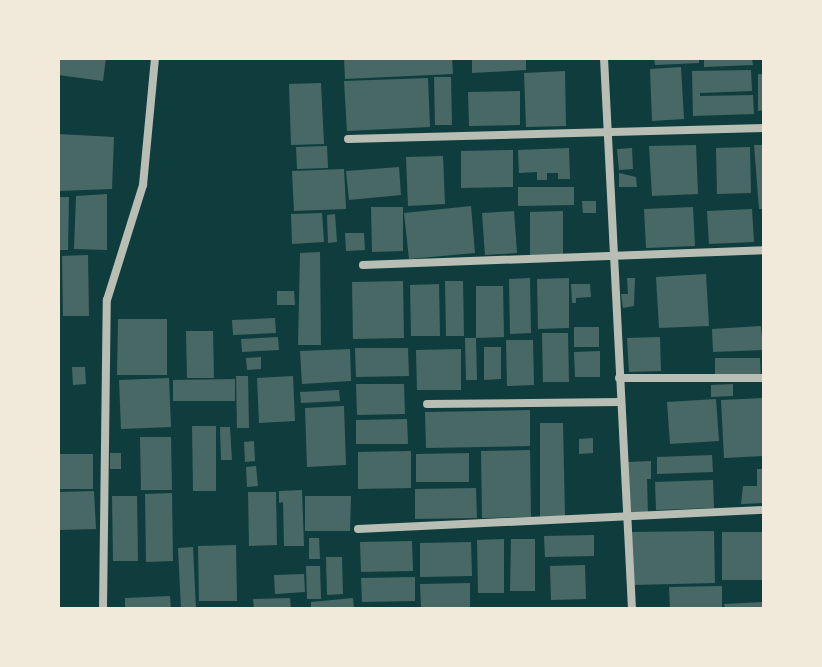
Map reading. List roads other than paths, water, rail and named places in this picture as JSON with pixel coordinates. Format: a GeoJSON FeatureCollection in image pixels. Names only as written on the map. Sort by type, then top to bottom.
{"type":"FeatureCollection","features":[{"type":"Feature","properties":{"kind":"street"},"geometry":{"type":"LineString","coordinates":[[103,609],[107,300],[143,185],[155,58]]}},
{"type":"Feature","properties":{"kind":"street"},"geometry":{"type":"LineString","coordinates":[[604,58],[632,609]]}},
{"type":"Feature","properties":{"kind":"street"},"geometry":{"type":"LineString","coordinates":[[348,139],[608,135],[764,128]]}},
{"type":"Feature","properties":{"kind":"street"},"geometry":{"type":"LineString","coordinates":[[363,265],[764,250]]}},
{"type":"Feature","properties":{"kind":"street"},"geometry":{"type":"LineString","coordinates":[[619,378],[764,378]]}},
{"type":"Feature","properties":{"kind":"street"},"geometry":{"type":"LineString","coordinates":[[427,404],[621,402]]}},
{"type":"Feature","properties":{"kind":"street"},"geometry":{"type":"LineString","coordinates":[[358,529],[764,510]]}}]}
